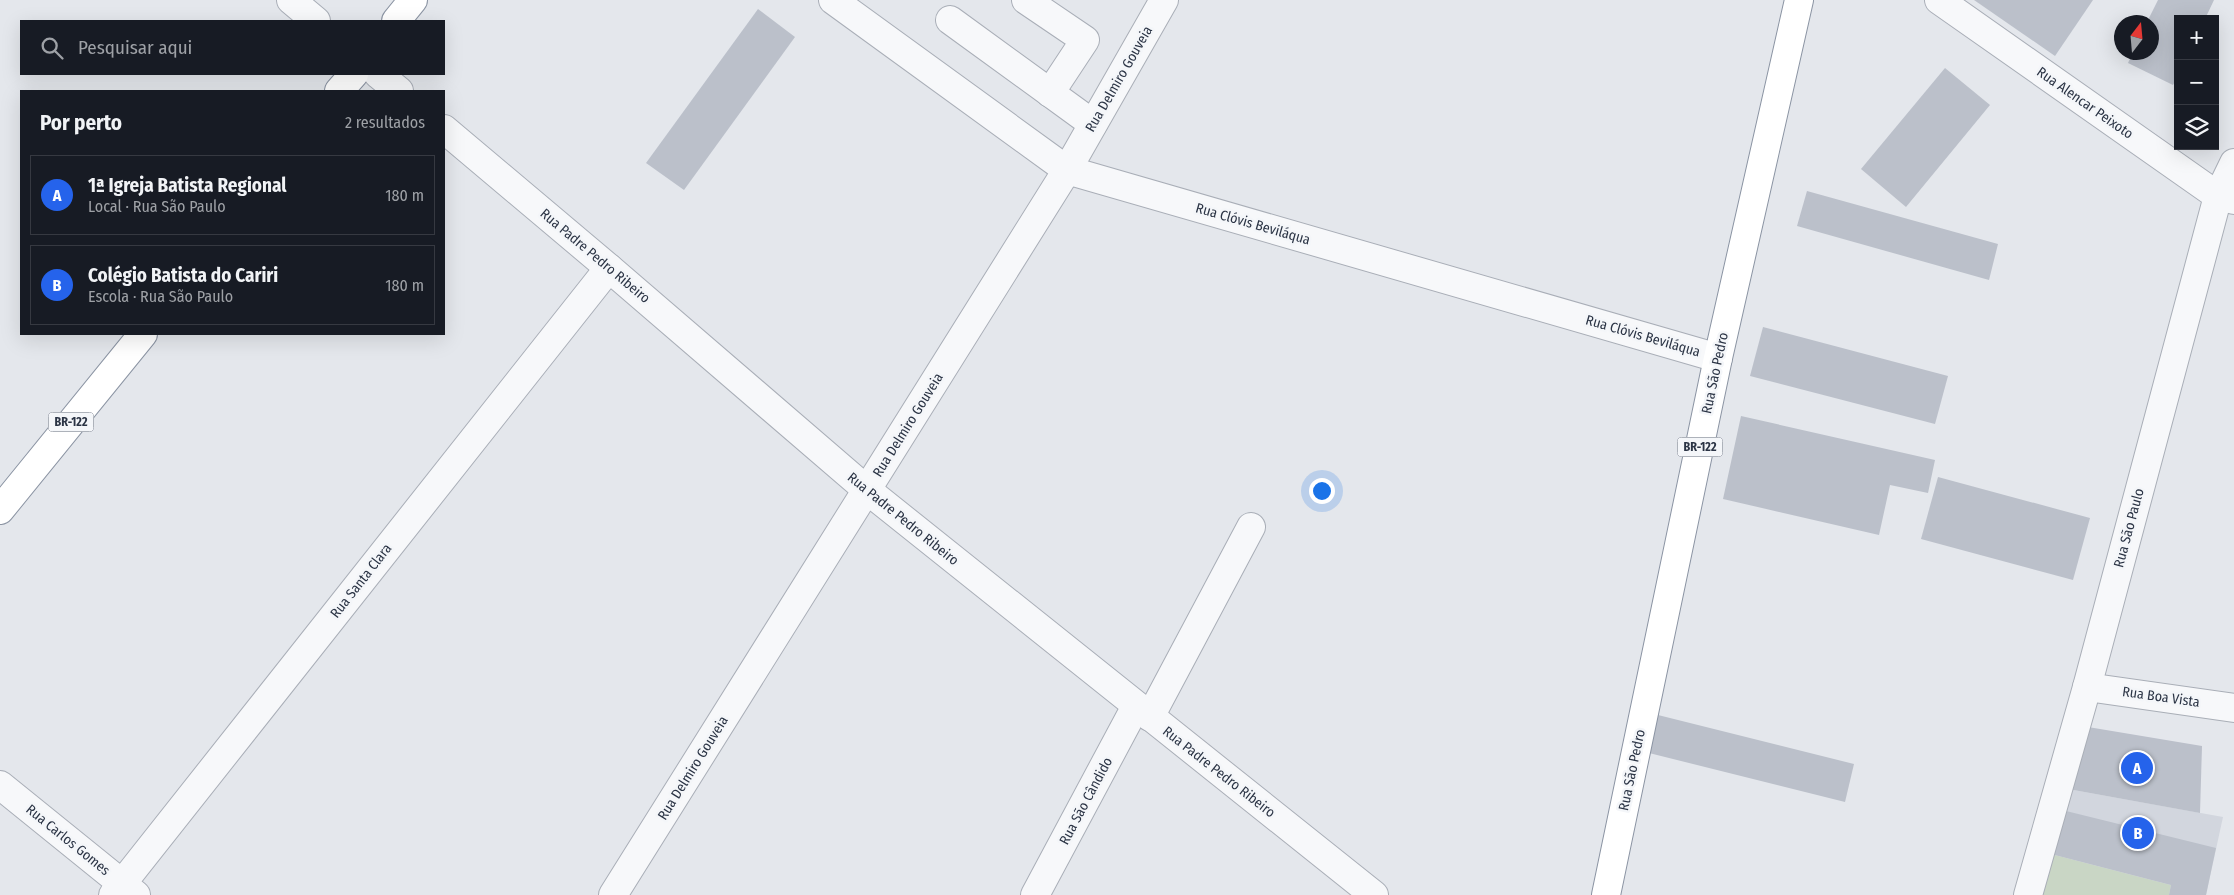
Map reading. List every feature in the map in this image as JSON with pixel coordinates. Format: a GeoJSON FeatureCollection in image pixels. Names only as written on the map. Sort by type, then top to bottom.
{"type":"FeatureCollection","features":[{"type":"Feature","properties":{"kind":"highway"},"geometry":{"type":"LineString","coordinates":[[397,20],[413,0]]}},
{"type":"Feature","properties":{"kind":"highway","name":"Rua São Pedro"},"geometry":{"type":"LineString","coordinates":[[1608,894],[1718,358],[1799,0]]}},
{"type":"Feature","properties":{"kind":"highway"},"geometry":{"type":"LineString","coordinates":[[341,90],[353,75]]}},
{"type":"Feature","properties":{"kind":"highway","name":"BR-122"},"geometry":{"type":"LineString","coordinates":[[0,510],[142,335]]}},
{"type":"Feature","properties":{"kind":"street"},"geometry":{"type":"LineString","coordinates":[[291,0],[315,20]]}},
{"type":"Feature","properties":{"kind":"street","name":"Rua Clóvis Beviláqua"},"geometry":{"type":"LineString","coordinates":[[833,0],[1067,170],[1718,358]]}},
{"type":"Feature","properties":{"kind":"street"},"geometry":{"type":"LineString","coordinates":[[1026,0],[1085,40],[1050,93]]}},
{"type":"Feature","properties":{"kind":"street","name":"Rua Delmiro Gouveia"},"geometry":{"type":"LineString","coordinates":[[612,895],[868,490],[1067,170],[1164,0]]}},
{"type":"Feature","properties":{"kind":"street","name":"Rua Alencar Peixoto"},"geometry":{"type":"LineString","coordinates":[[1939,0],[2226,198]]}},
{"type":"Feature","properties":{"kind":"street"},"geometry":{"type":"LineString","coordinates":[[950,20],[1093,124]]}},
{"type":"Feature","properties":{"kind":"street"},"geometry":{"type":"LineString","coordinates":[[379,75],[398,90]]}},
{"type":"Feature","properties":{"kind":"street","name":"Rua Padre Pedro Ribeiro"},"geometry":{"type":"LineString","coordinates":[[445,130],[868,490],[1374,895]]}},
{"type":"Feature","properties":{"kind":"street","name":"Rua São Paulo"},"geometry":{"type":"LineString","coordinates":[[2028,895],[2226,198],[2234,163]]}},
{"type":"Feature","properties":{"kind":"street","name":"Rua Santa Clara"},"geometry":{"type":"LineString","coordinates":[[124,891],[609,268]]}},
{"type":"Feature","properties":{"kind":"street","name":"Rua São Cândido"},"geometry":{"type":"LineString","coordinates":[[1035,895],[1251,528]]}},
{"type":"Feature","properties":{"kind":"street","name":"Rua Boa Vista"},"geometry":{"type":"LineString","coordinates":[[2087,687],[2234,708]]}},
{"type":"Feature","properties":{"kind":"street","name":"Rua Carlos Gomes"},"geometry":{"type":"LineString","coordinates":[[0,785],[124,891]]}},
{"type":"Feature","properties":{"kind":"shaded area"},"geometry":{"type":"Polygon","coordinates":[[[2068,789],[2223,817],[2206,895],[2169,895],[2171,885],[2051,854],[2068,789]]]}},
{"type":"Feature","properties":{"kind":"green space"},"geometry":{"type":"Polygon","coordinates":[[[2051,854],[2171,885],[2169,895],[2041,895],[2051,854]]]}},
{"type":"Feature","properties":{"kind":"building"},"geometry":{"type":"Polygon","coordinates":[[[1974,0],[2093,0],[2055,56],[1974,0]]]}},
{"type":"Feature","properties":{"kind":"building"},"geometry":{"type":"Polygon","coordinates":[[[2158,0],[2214,0],[2207,15],[2174,15],[2173,85],[2128,63],[2129,60],[2159,60],[2159,15],[2150,15],[2158,0]]]}},
{"type":"Feature","properties":{"kind":"building"},"geometry":{"type":"Polygon","coordinates":[[[758,9],[795,37],[684,190],[646,163],[758,9]]]}},
{"type":"Feature","properties":{"kind":"building"},"geometry":{"type":"Polygon","coordinates":[[[1945,68],[1990,105],[1906,207],[1861,169],[1945,68]]]}},
{"type":"Feature","properties":{"kind":"building"},"geometry":{"type":"Polygon","coordinates":[[[1807,191],[1998,244],[1989,280],[1797,226],[1807,191]]]}},
{"type":"Feature","properties":{"kind":"building"},"geometry":{"type":"Polygon","coordinates":[[[1763,327],[1948,376],[1935,424],[1750,376],[1763,327]]]}},
{"type":"Feature","properties":{"kind":"building"},"geometry":{"type":"Polygon","coordinates":[[[1741,416],[1935,460],[1928,493],[1890,485],[1879,535],[1723,499],[1741,416]]]}},
{"type":"Feature","properties":{"kind":"building"},"geometry":{"type":"Polygon","coordinates":[[[1938,477],[2090,518],[2073,580],[1921,539],[1938,477]]]}},
{"type":"Feature","properties":{"kind":"building"},"geometry":{"type":"Polygon","coordinates":[[[1654,714],[1854,764],[1845,802],[1645,752],[1654,714]]]}},
{"type":"Feature","properties":{"kind":"building"},"geometry":{"type":"Polygon","coordinates":[[[2082,726],[2202,746],[2200,813],[2068,789],[2082,726]]]}},
{"type":"Feature","properties":{"kind":"building"},"geometry":{"type":"Polygon","coordinates":[[[2062,810],[2216,848],[2206,895],[2169,895],[2171,885],[2051,854],[2062,810]]]}},
{"type":"Feature","properties":{"kind":"place","name":"1ª Igreja Batista Regional"},"geometry":{"type":"Point","coordinates":[2137,768]}},
{"type":"Feature","properties":{"kind":"place","name":"Colégio Batista do Cariri"},"geometry":{"type":"Point","coordinates":[2138,833]}}]}
